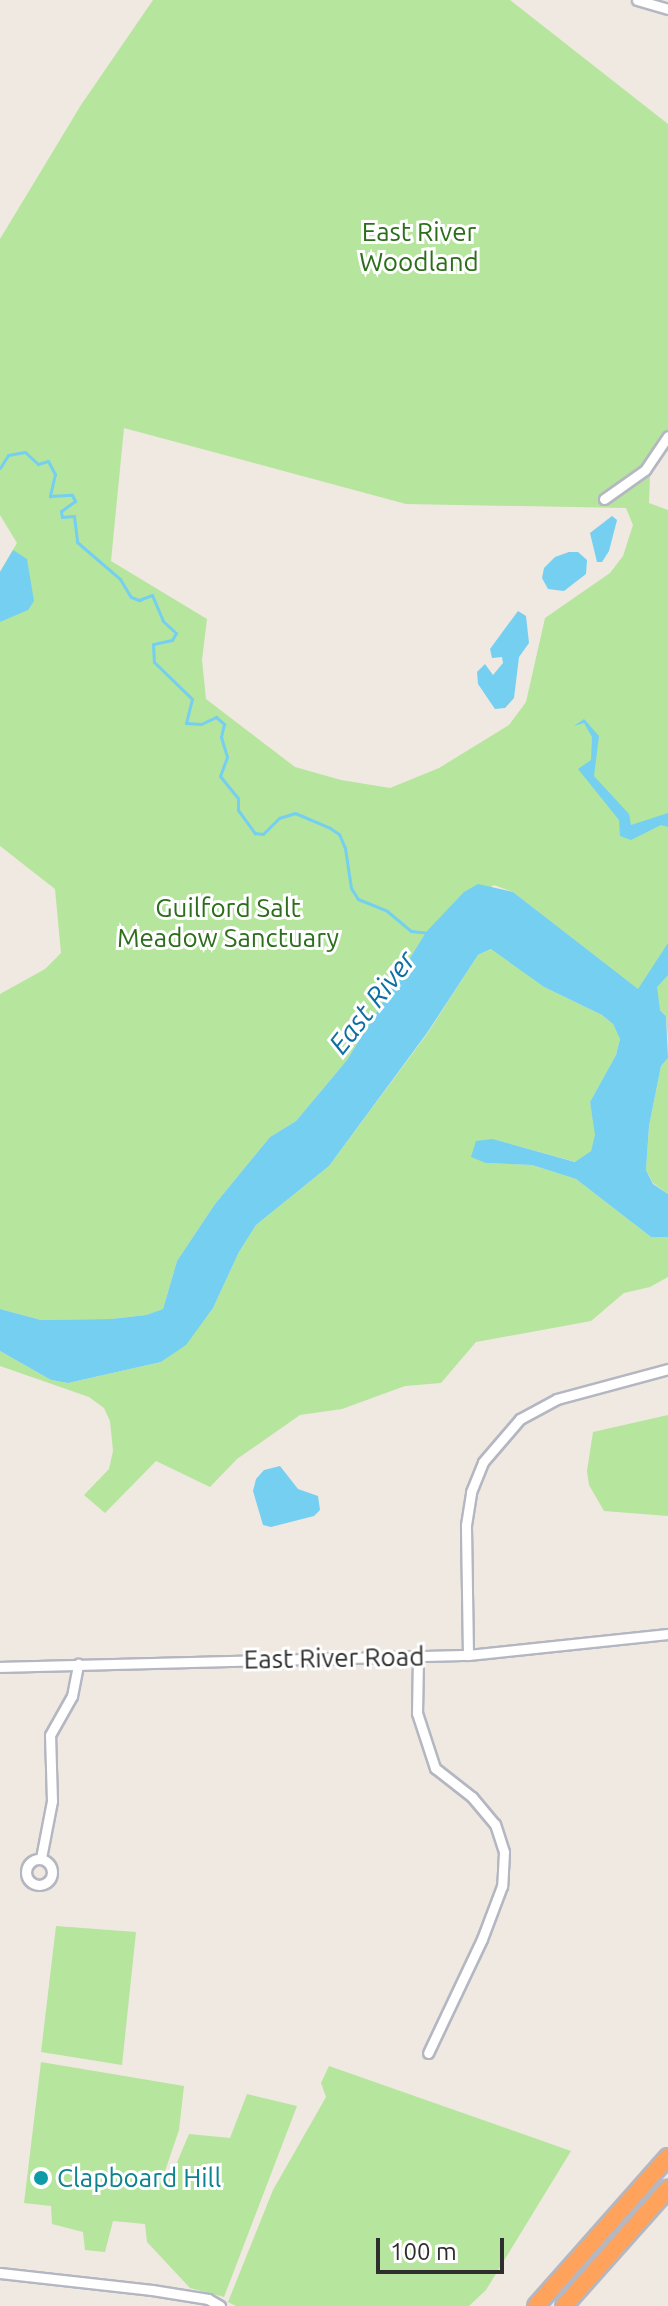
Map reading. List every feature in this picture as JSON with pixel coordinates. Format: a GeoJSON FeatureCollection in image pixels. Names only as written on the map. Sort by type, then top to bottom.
{"type":"FeatureCollection","features":[{"type":"Feature","properties":{"kind":"highway"},"geometry":{"type":"LineString","coordinates":[[536,2306],[668,2157]]}},
{"type":"Feature","properties":{"kind":"highway"},"geometry":{"type":"LineString","coordinates":[[564,2306],[668,2189]]}},
{"type":"Feature","properties":{"kind":"street"},"geometry":{"type":"LineString","coordinates":[[637,0],[668,9]]}},
{"type":"Feature","properties":{"kind":"street"},"geometry":{"type":"LineString","coordinates":[[604,499],[645,470],[668,436]]}},
{"type":"Feature","properties":{"kind":"street"},"geometry":{"type":"LineString","coordinates":[[468,1655],[466,1525],[471,1492],[483,1462],[520,1419],[557,1399],[668,1369]]}},
{"type":"Feature","properties":{"kind":"street","name":"East River Road"},"geometry":{"type":"LineString","coordinates":[[0,1667],[468,1655],[668,1634]]}},
{"type":"Feature","properties":{"kind":"street"},"geometry":{"type":"LineString","coordinates":[[418,1657],[417,1713],[435,1768],[480,1806],[495,1824],[504,1852],[502,1886],[487,1927],[428,2053]]}},
{"type":"Feature","properties":{"kind":"street"},"geometry":{"type":"LineString","coordinates":[[41,1858],[52,1801],[50,1735],[72,1696],[78,1664]]}},
{"type":"Feature","properties":{"kind":"street"},"geometry":{"type":"LineString","coordinates":[[0,2273],[152,2290],[208,2299],[220,2306]]}},
{"type":"Feature","properties":{"kind":"green space"},"geometry":{"type":"Polygon","coordinates":[[[153,0],[510,0],[668,124],[668,447],[650,474],[649,503],[668,510],[668,1038],[666,1016],[650,999],[513,892],[494,885],[426,932],[347,1060],[296,1121],[270,1137],[215,1204],[177,1261],[163,1309],[146,1315],[111,1319],[41,1320],[0,1309],[0,994],[45,969],[61,953],[55,889],[0,846],[0,572],[17,543],[0,515],[0,239],[81,105],[153,0]],[[124,428],[111,561],[207,619],[202,660],[206,699],[295,767],[341,780],[390,788],[439,768],[509,725],[526,702],[545,618],[610,573],[623,556],[633,525],[626,508],[406,504],[124,428]]]}},
{"type":"Feature","properties":{"kind":"green space"},"geometry":{"type":"Polygon","coordinates":[[[492,949],[544,987],[602,1015],[613,1024],[620,1039],[616,1055],[590,1102],[596,1136],[591,1151],[576,1162],[493,1139],[486,1163],[532,1165],[576,1179],[651,1237],[668,1237],[668,1277],[650,1287],[624,1293],[591,1321],[476,1342],[441,1383],[405,1386],[342,1409],[300,1415],[237,1459],[210,1487],[156,1461],[105,1513],[84,1495],[109,1469],[113,1451],[110,1421],[104,1408],[89,1397],[0,1366],[0,1351],[51,1380],[68,1383],[161,1362],[185,1345],[213,1308],[239,1252],[256,1225],[329,1166],[427,1034],[478,955],[492,949]]]}},
{"type":"Feature","properties":{"kind":"green space"},"geometry":{"type":"Polygon","coordinates":[[[668,1058],[668,1194],[653,1183],[646,1170],[649,1126],[661,1066],[668,1058]]]}},
{"type":"Feature","properties":{"kind":"green space"},"geometry":{"type":"Polygon","coordinates":[[[668,1415],[668,1516],[604,1511],[589,1485],[587,1471],[593,1432],[668,1415]]]}},
{"type":"Feature","properties":{"kind":"green space"},"geometry":{"type":"Polygon","coordinates":[[[56,1926],[136,1932],[122,2065],[41,2052],[56,1926]]]}},
{"type":"Feature","properties":{"kind":"green space"},"geometry":{"type":"Polygon","coordinates":[[[41,2062],[184,2086],[179,2130],[163,2177],[170,2179],[189,2134],[230,2138],[247,2094],[297,2106],[224,2297],[190,2288],[147,2242],[145,2224],[113,2221],[105,2252],[85,2250],[83,2232],[52,2224],[51,2206],[24,2203],[41,2062]]]}},
{"type":"Feature","properties":{"kind":"green space"},"geometry":{"type":"Polygon","coordinates":[[[329,2066],[571,2151],[486,2290],[469,2306],[236,2306],[228,2302],[273,2190],[326,2097],[321,2083],[329,2066]]]}},
{"type":"Feature","properties":{"kind":"water"},"geometry":{"type":"Polygon","coordinates":[[[612,516],[617,520],[609,551],[602,562],[597,562],[590,533],[612,516]]]}},
{"type":"Feature","properties":{"kind":"water"},"geometry":{"type":"Polygon","coordinates":[[[13,550],[27,559],[34,601],[28,610],[0,622],[0,572],[13,550]]]}},
{"type":"Feature","properties":{"kind":"water"},"geometry":{"type":"Polygon","coordinates":[[[578,552],[587,560],[586,574],[564,591],[548,589],[542,578],[544,568],[555,557],[578,552]]]}},
{"type":"Feature","properties":{"kind":"water"},"geometry":{"type":"Polygon","coordinates":[[[518,611],[526,616],[529,643],[519,657],[514,698],[505,708],[495,709],[478,684],[477,672],[485,664],[493,675],[503,663],[502,657],[492,658],[490,649],[518,611]]]}},
{"type":"Feature","properties":{"kind":"water"},"geometry":{"type":"Polygon","coordinates":[[[584,719],[599,736],[594,776],[629,814],[631,825],[668,813],[668,827],[661,825],[631,840],[620,836],[619,820],[578,769],[591,760],[592,737],[584,723],[574,726],[584,719]]]}},
{"type":"Feature","properties":{"kind":"water"},"geometry":{"type":"Polygon","coordinates":[[[478,884],[513,892],[638,989],[668,943],[668,975],[657,987],[660,1010],[666,1016],[668,1058],[661,1066],[649,1126],[646,1170],[653,1184],[668,1194],[668,1237],[651,1237],[576,1179],[532,1165],[486,1163],[471,1157],[476,1141],[493,1139],[575,1162],[591,1151],[595,1135],[590,1102],[616,1055],[620,1039],[613,1024],[602,1015],[544,987],[491,949],[478,955],[427,1033],[329,1166],[256,1225],[239,1252],[213,1308],[186,1345],[161,1362],[68,1383],[51,1380],[0,1351],[0,1309],[41,1320],[111,1319],[146,1315],[163,1309],[177,1261],[215,1204],[270,1137],[296,1121],[347,1060],[426,932],[464,892],[478,884]]]}},
{"type":"Feature","properties":{"kind":"water"},"geometry":{"type":"Polygon","coordinates":[[[280,1466],[298,1489],[318,1496],[320,1510],[314,1516],[271,1527],[263,1525],[253,1491],[256,1479],[264,1470],[280,1466]]]}},
{"type":"Feature","properties":{"kind":"waterway"},"geometry":{"type":"LineString","coordinates":[[0,468],[8,455],[25,452],[38,464],[48,461],[55,474],[50,496],[72,495],[75,501],[61,511],[62,517],[74,516],[77,542],[120,579],[131,597],[139,600],[152,595],[163,621],[176,633],[172,640],[153,644],[154,662],[192,699],[186,723],[201,724],[216,717],[224,724],[221,737],[227,757],[220,776],[238,798],[238,810],[255,833],[263,834],[279,818],[295,813],[330,828],[339,834],[345,848],[351,888],[358,899],[387,911],[411,931],[429,933]]}},
{"type":"Feature","properties":{"kind":"place","name":"Clapboard Hill"},"geometry":{"type":"Point","coordinates":[41,2178]}},
{"type":"Feature","properties":{"kind":"park label","name":"East River Woodland"},"geometry":{"type":"Point","coordinates":[419,247]}},
{"type":"Feature","properties":{"kind":"park label","name":"Guilford Salt Meadow Sanctuary"},"geometry":{"type":"Point","coordinates":[228,923]}},
{"type":"Feature","properties":{"kind":"water label","name":"East River"},"geometry":{"type":"Point","coordinates":[372,1002]}}]}
